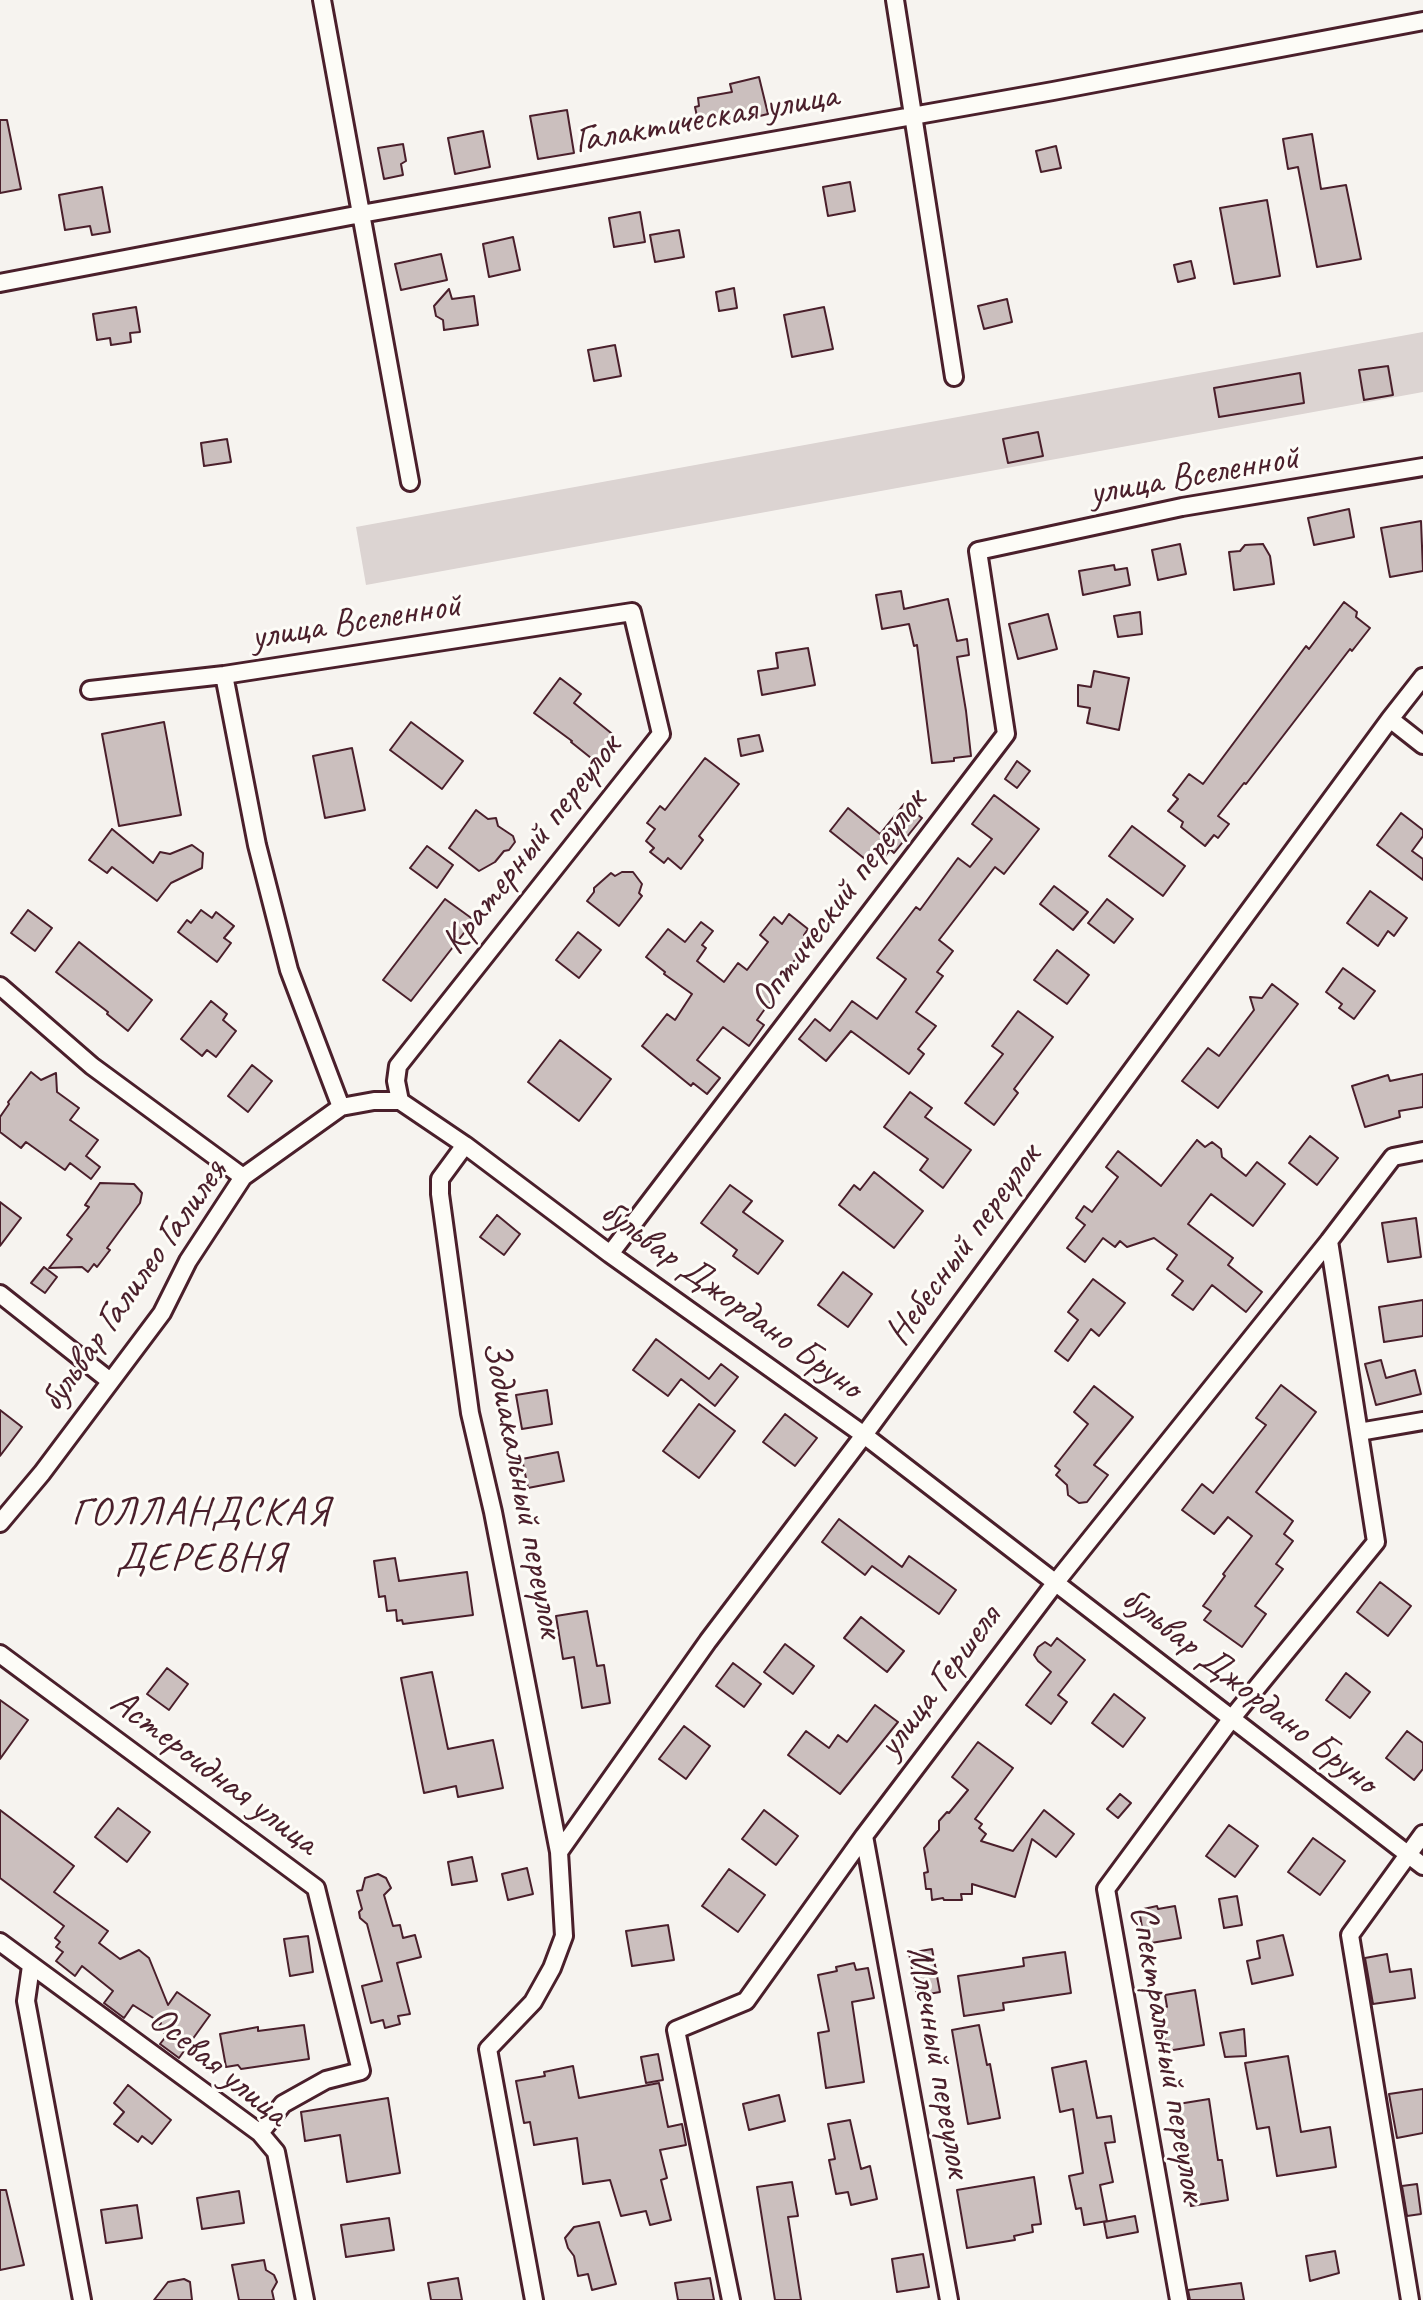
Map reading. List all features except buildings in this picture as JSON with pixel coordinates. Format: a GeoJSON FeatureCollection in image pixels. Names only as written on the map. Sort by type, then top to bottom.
{"type":"FeatureCollection","features":[{"type":"Feature","properties":{"kind":"street"},"geometry":{"type":"LineString","coordinates":[[322,0],[410,482]]}},
{"type":"Feature","properties":{"kind":"street"},"geometry":{"type":"LineString","coordinates":[[895,0],[954,377]]}},
{"type":"Feature","properties":{"kind":"street","name":"Галактическая улица"},"geometry":{"type":"LineString","coordinates":[[0,283],[361,214],[1069,88],[1423,21]]}},
{"type":"Feature","properties":{"kind":"street","name":"улица Вселенной"},"geometry":{"type":"LineString","coordinates":[[978,551],[1182,507],[1423,467]]}},
{"type":"Feature","properties":{"kind":"street","name":"Оптический переулок"},"geometry":{"type":"LineString","coordinates":[[610,1254],[1006,734],[978,551]]}},
{"type":"Feature","properties":{"kind":"street","name":"улица Вселенной"},"geometry":{"type":"LineString","coordinates":[[90,690],[224,675],[632,612]]}},
{"type":"Feature","properties":{"kind":"street","name":"Кратерный переулок"},"geometry":{"type":"LineString","coordinates":[[400,1101],[396,1081],[398,1066],[661,734],[632,612]]}},
{"type":"Feature","properties":{"kind":"street"},"geometry":{"type":"LineString","coordinates":[[224,675],[257,845],[289,970],[341,1107],[374,1101],[400,1101]]}},
{"type":"Feature","properties":{"kind":"street","name":"Небесный переулок"},"geometry":{"type":"LineString","coordinates":[[559,1852],[708,1641],[864,1435],[1423,677]]}},
{"type":"Feature","properties":{"kind":"street"},"geometry":{"type":"LineString","coordinates":[[1390,719],[1423,745]]}},
{"type":"Feature","properties":{"kind":"street"},"geometry":{"type":"LineString","coordinates":[[0,986],[92,1066],[243,1177]]}},
{"type":"Feature","properties":{"kind":"street","name":"бульвар Джордано Бруно"},"geometry":{"type":"LineString","coordinates":[[400,1101],[864,1435],[1423,1866]]}},
{"type":"Feature","properties":{"kind":"street","name":"бульвар Галилео Галилея"},"geometry":{"type":"LineString","coordinates":[[0,1523],[42,1473],[162,1313],[188,1261],[243,1177],[341,1107]]}},
{"type":"Feature","properties":{"kind":"street","name":"Зодиакальный переулок"},"geometry":{"type":"LineString","coordinates":[[465,1145],[440,1179],[440,1194],[470,1413],[493,1512],[559,1852],[564,1936],[552,1968],[533,2002],[488,2049],[534,2300]]}},
{"type":"Feature","properties":{"kind":"street","name":"улица Гершеля"},"geometry":{"type":"LineString","coordinates":[[731,2300],[676,2030],[746,2001],[864,1836],[1056,1582],[1393,1157],[1423,1151]]}},
{"type":"Feature","properties":{"kind":"street","name":"Спектральный переулок"},"geometry":{"type":"LineString","coordinates":[[1179,2300],[1106,1889],[1232,1718],[1376,1542],[1329,1241]]}},
{"type":"Feature","properties":{"kind":"street"},"geometry":{"type":"LineString","coordinates":[[0,1294],[110,1381]]}},
{"type":"Feature","properties":{"kind":"street"},"geometry":{"type":"LineString","coordinates":[[1359,1432],[1423,1421]]}},
{"type":"Feature","properties":{"kind":"street","name":"Астероидная улица"},"geometry":{"type":"LineString","coordinates":[[0,1654],[316,1888],[361,2071],[326,2080],[283,2104],[260,2133]]}},
{"type":"Feature","properties":{"kind":"street"},"geometry":{"type":"LineString","coordinates":[[1410,2300],[1350,1935],[1423,1834]]}},
{"type":"Feature","properties":{"kind":"street","name":"Млечный переулок"},"geometry":{"type":"LineString","coordinates":[[864,1836],[949,2300]]}},
{"type":"Feature","properties":{"kind":"street","name":"Осевая улица"},"geometry":{"type":"LineString","coordinates":[[0,1942],[260,2133],[276,2152],[305,2300]]}},
{"type":"Feature","properties":{"kind":"street"},"geometry":{"type":"LineString","coordinates":[[31,1966],[26,2001],[82,2300]]}},
{"type":"Feature","properties":{"kind":"shaded area"},"geometry":{"type":"Polygon","coordinates":[[[1423,332],[1423,392],[366,585],[356,527],[1423,332]]]}},
{"type":"Feature","properties":{"kind":"district","name":"ГОЛЛАНДСКАЯ ДЕРЕВНЯ"},"geometry":{"type":"Point","coordinates":[201,1537]}}]}
